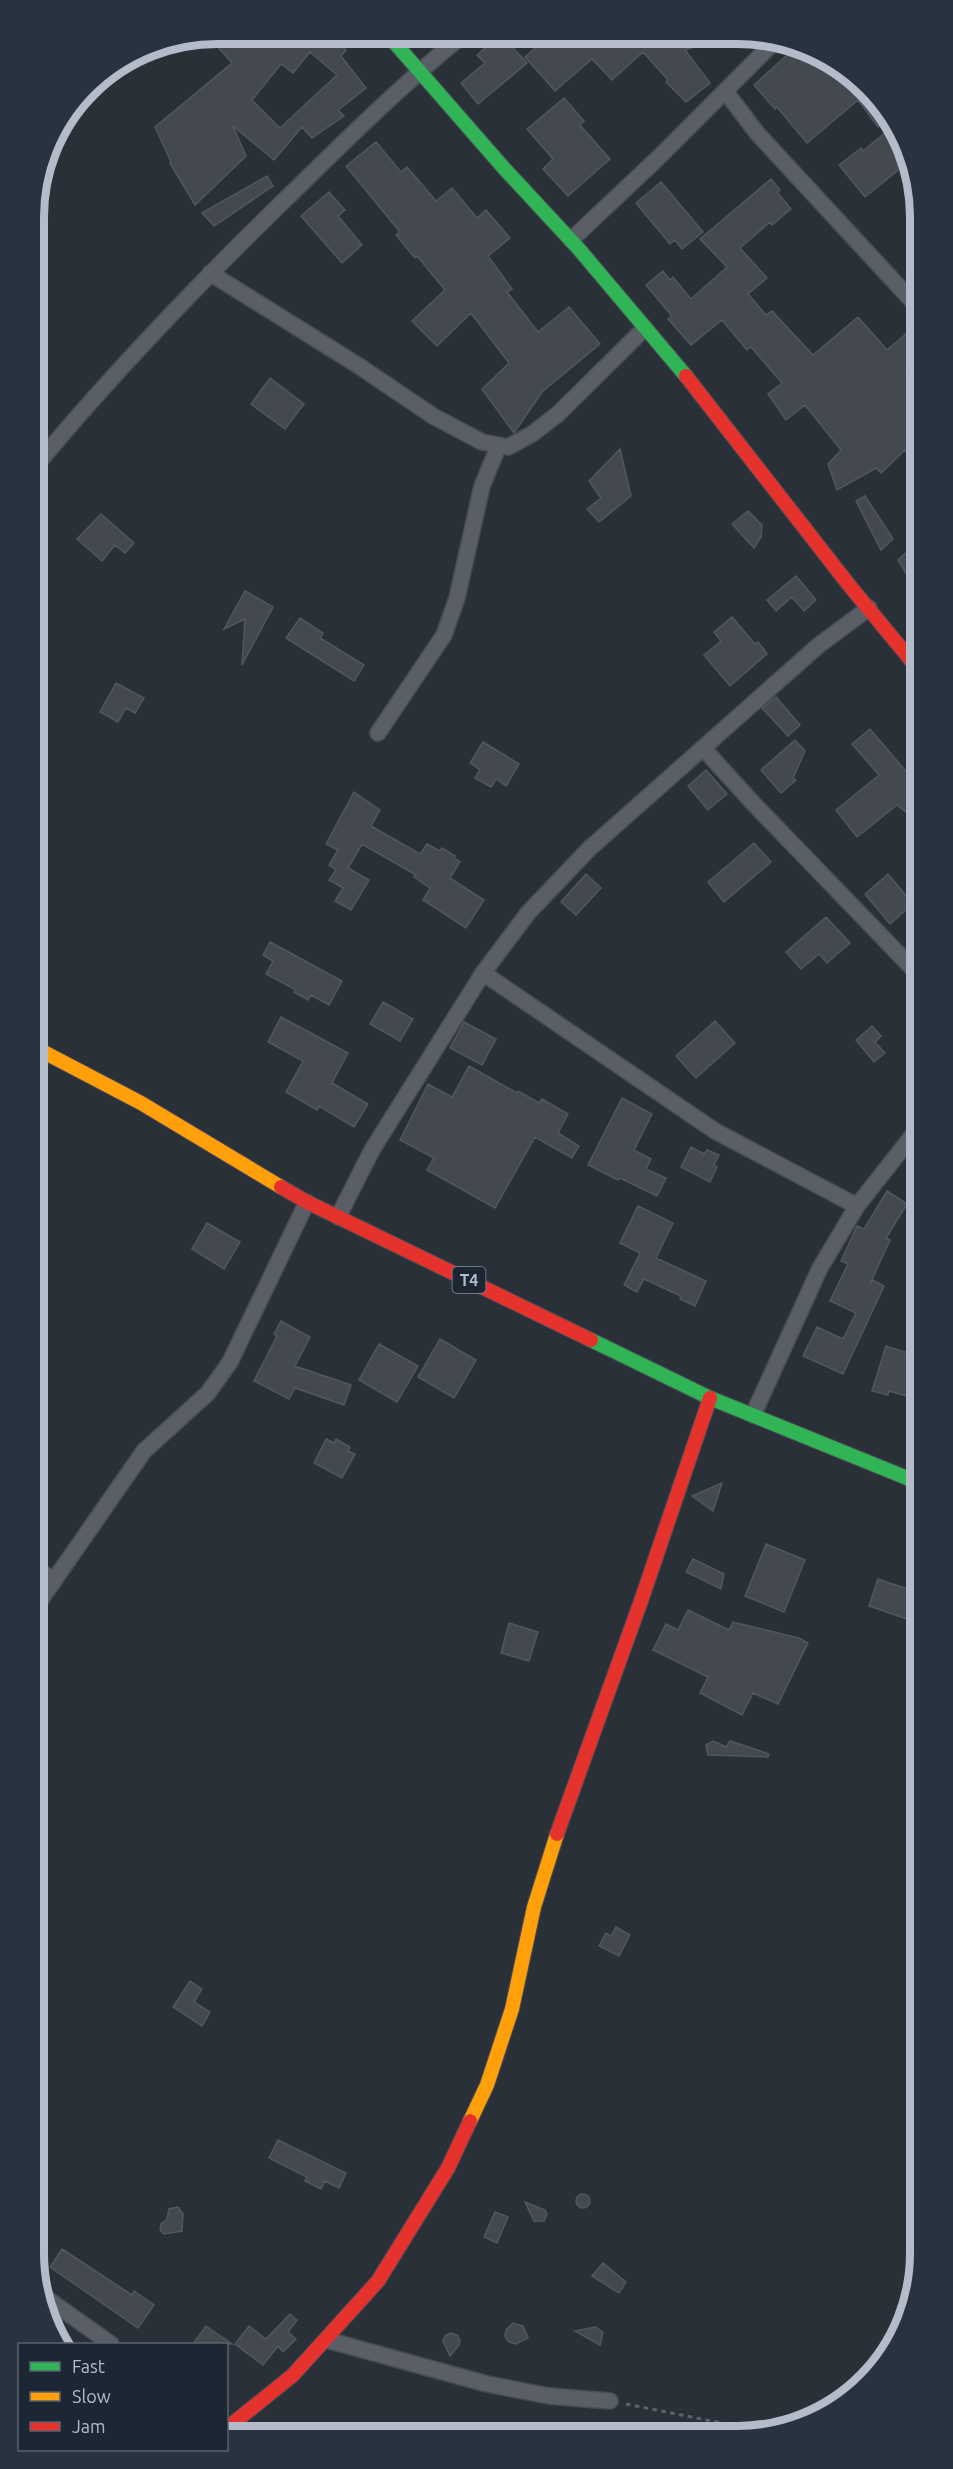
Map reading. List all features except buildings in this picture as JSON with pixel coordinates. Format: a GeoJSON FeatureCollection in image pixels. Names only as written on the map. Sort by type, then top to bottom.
{"type":"FeatureCollection","features":[{"type":"Feature","properties":{"kind":"main road"},"geometry":{"type":"LineString","coordinates":[[395,44],[571,240],[645,328],[910,659]]}},
{"type":"Feature","properties":{"kind":"main road","name":"T4"},"geometry":{"type":"LineString","coordinates":[[44,1052],[141,1103],[307,1202],[710,1398],[909,1479]]}},
{"type":"Feature","properties":{"kind":"main road"},"geometry":{"type":"LineString","coordinates":[[230,2426],[294,2375],[378,2281],[448,2168],[487,2085],[512,2009],[534,1907],[557,1834],[641,1601],[710,1398]]}},
{"type":"Feature","properties":{"kind":"street"},"geometry":{"type":"LineString","coordinates":[[44,456],[97,393],[210,273],[418,71],[451,44]]}},
{"type":"Feature","properties":{"kind":"street"},"geometry":{"type":"LineString","coordinates":[[571,240],[657,159],[769,47]]}},
{"type":"Feature","properties":{"kind":"street"},"geometry":{"type":"LineString","coordinates":[[724,91],[757,134],[910,299]]}},
{"type":"Feature","properties":{"kind":"street"},"geometry":{"type":"LineString","coordinates":[[210,273],[359,366],[433,416],[482,442],[508,447],[532,434],[558,414],[645,328]]}},
{"type":"Feature","properties":{"kind":"street"},"geometry":{"type":"LineString","coordinates":[[378,733],[444,635],[457,598],[482,486],[499,445]]}},
{"type":"Feature","properties":{"kind":"street"},"geometry":{"type":"LineString","coordinates":[[338,1217],[372,1150],[483,973],[528,913],[589,849],[819,645],[869,608]]}},
{"type":"Feature","properties":{"kind":"street"},"geometry":{"type":"LineString","coordinates":[[703,748],[910,965]]}},
{"type":"Feature","properties":{"kind":"street"},"geometry":{"type":"LineString","coordinates":[[483,973],[715,1131],[857,1206]]}},
{"type":"Feature","properties":{"kind":"street"},"geometry":{"type":"LineString","coordinates":[[753,1415],[820,1268],[857,1206],[910,1139]]}},
{"type":"Feature","properties":{"kind":"street"},"geometry":{"type":"LineString","coordinates":[[44,1595],[144,1451],[208,1393],[230,1362],[307,1202]]}},
{"type":"Feature","properties":{"kind":"street"},"geometry":{"type":"LineString","coordinates":[[44,1574],[54,1581]]}},
{"type":"Feature","properties":{"kind":"street"},"geometry":{"type":"LineString","coordinates":[[51,2301],[110,2343]]}},
{"type":"Feature","properties":{"kind":"street"},"geometry":{"type":"LineString","coordinates":[[327,2340],[487,2384],[549,2396],[610,2401]]}},
{"type":"Feature","properties":{"kind":"path"},"geometry":{"type":"LineString","coordinates":[[610,2401],[737,2426]]}},
{"type":"Feature","properties":{"kind":"traffic: fast"},"geometry":{"type":"LineString","coordinates":[[396,44],[502,166],[578,248],[686,376]]}},
{"type":"Feature","properties":{"kind":"traffic: fast"},"geometry":{"type":"LineString","coordinates":[[591,1340],[710,1398],[909,1479]]}},
{"type":"Feature","properties":{"kind":"traffic: slow"},"geometry":{"type":"LineString","coordinates":[[44,1052],[141,1103],[281,1187]]}},
{"type":"Feature","properties":{"kind":"traffic: slow"},"geometry":{"type":"LineString","coordinates":[[470,2121],[487,2085],[512,2009],[534,1907],[557,1834]]}},
{"type":"Feature","properties":{"kind":"traffic: jam"},"geometry":{"type":"LineString","coordinates":[[686,376],[849,585],[910,659]]}},
{"type":"Feature","properties":{"kind":"traffic: jam"},"geometry":{"type":"LineString","coordinates":[[281,1187],[307,1202],[591,1340]]}},
{"type":"Feature","properties":{"kind":"traffic: jam"},"geometry":{"type":"LineString","coordinates":[[557,1834],[641,1601],[710,1398]]}},
{"type":"Feature","properties":{"kind":"traffic: jam"},"geometry":{"type":"LineString","coordinates":[[230,2426],[293,2375],[378,2281],[448,2168],[470,2121]]}}]}
